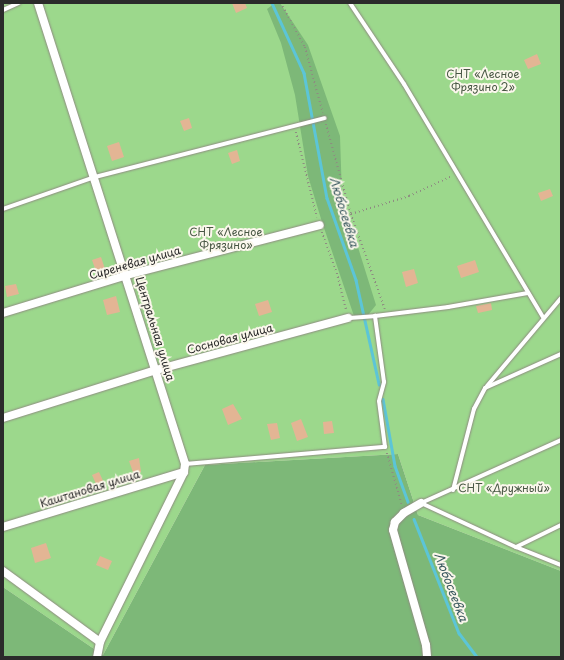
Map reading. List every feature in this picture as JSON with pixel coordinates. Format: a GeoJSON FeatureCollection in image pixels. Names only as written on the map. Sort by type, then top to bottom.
{"type":"FeatureCollection","features":[{"type":"Feature","properties":{"kind":"street","name":"Центральная улица"},"geometry":{"type":"LineString","coordinates":[[38,3],[127,275],[184,468]]}},
{"type":"Feature","properties":{"kind":"street","name":"Сиреневая улица"},"geometry":{"type":"LineString","coordinates":[[3,313],[127,275],[320,225]]}},
{"type":"Feature","properties":{"kind":"street","name":"Сосновая улица"},"geometry":{"type":"LineString","coordinates":[[3,418],[156,370],[348,318]]}},
{"type":"Feature","properties":{"kind":"street","name":"Каштановая улица"},"geometry":{"type":"LineString","coordinates":[[3,527],[184,468]]}},
{"type":"Feature","properties":{"kind":"street"},"geometry":{"type":"LineString","coordinates":[[97,654],[100,642],[184,468]]}},
{"type":"Feature","properties":{"kind":"street"},"geometry":{"type":"LineString","coordinates":[[421,503],[404,513],[395,522],[394,540],[426,644],[427,657]]}},
{"type":"Feature","properties":{"kind":"street"},"geometry":{"type":"LineString","coordinates":[[3,571],[100,642]]}},
{"type":"Feature","properties":{"kind":"lane"},"geometry":{"type":"LineString","coordinates":[[3,10],[19,3]]}},
{"type":"Feature","properties":{"kind":"lane"},"geometry":{"type":"LineString","coordinates":[[350,3],[404,84],[543,317]]}},
{"type":"Feature","properties":{"kind":"lane"},"geometry":{"type":"LineString","coordinates":[[3,209],[95,177],[302,125],[324,118]]}},
{"type":"Feature","properties":{"kind":"lane"},"geometry":{"type":"LineString","coordinates":[[348,318],[448,307],[528,293]]}},
{"type":"Feature","properties":{"kind":"lane"},"geometry":{"type":"LineString","coordinates":[[453,490],[474,409],[485,388],[543,317],[561,298]]}},
{"type":"Feature","properties":{"kind":"lane"},"geometry":{"type":"LineString","coordinates":[[184,468],[385,447],[379,401],[384,382],[375,316]]}},
{"type":"Feature","properties":{"kind":"lane"},"geometry":{"type":"LineString","coordinates":[[485,388],[561,354]]}},
{"type":"Feature","properties":{"kind":"lane"},"geometry":{"type":"LineString","coordinates":[[421,503],[453,490],[561,440]]}},
{"type":"Feature","properties":{"kind":"lane"},"geometry":{"type":"LineString","coordinates":[[421,503],[516,547],[561,565]]}},
{"type":"Feature","properties":{"kind":"lane"},"geometry":{"type":"LineString","coordinates":[[516,547],[561,525]]}},
{"type":"Feature","properties":{"kind":"path"},"geometry":{"type":"LineString","coordinates":[[281,3],[306,47],[351,214],[387,314]]}},
{"type":"Feature","properties":{"kind":"path"},"geometry":{"type":"LineString","coordinates":[[351,214],[409,196],[458,174]]}},
{"type":"Feature","properties":{"kind":"path"},"geometry":{"type":"LineString","coordinates":[[385,447],[404,513]]}},
{"type":"Feature","properties":{"kind":"green space","name":"СНТ «Лесное Фрязино»"},"geometry":{"type":"Polygon","coordinates":[[[3,3],[561,3],[561,571],[418,515],[398,454],[205,465],[103,655],[3,587],[3,3]]]}},
{"type":"Feature","properties":{"kind":"green space"},"geometry":{"type":"Polygon","coordinates":[[[275,3],[280,3],[308,45],[340,136],[342,196],[376,305],[368,315],[354,316],[308,176],[295,95],[281,43],[267,9],[275,3]]]}},
{"type":"Feature","properties":{"kind":"green space"},"geometry":{"type":"Polygon","coordinates":[[[398,454],[418,515],[561,571],[561,657],[3,657],[3,587],[103,655],[205,465],[398,454]]]}},
{"type":"Feature","properties":{"kind":"building"},"geometry":{"type":"Polygon","coordinates":[[[232,3],[245,3],[247,8],[236,13],[232,3]]]}},
{"type":"Feature","properties":{"kind":"building"},"geometry":{"type":"Polygon","coordinates":[[[537,54],[541,64],[528,69],[524,60],[537,54]]]}},
{"type":"Feature","properties":{"kind":"building"},"geometry":{"type":"Polygon","coordinates":[[[189,118],[192,128],[184,131],[180,121],[189,118]]]}},
{"type":"Feature","properties":{"kind":"building"},"geometry":{"type":"Polygon","coordinates":[[[119,142],[124,157],[112,161],[107,146],[119,142]]]}},
{"type":"Feature","properties":{"kind":"building"},"geometry":{"type":"Polygon","coordinates":[[[237,150],[240,161],[232,164],[228,153],[237,150]]]}},
{"type":"Feature","properties":{"kind":"building"},"geometry":{"type":"Polygon","coordinates":[[[550,189],[553,196],[541,201],[538,193],[550,189]]]}},
{"type":"Feature","properties":{"kind":"building"},"geometry":{"type":"Polygon","coordinates":[[[101,257],[105,269],[96,271],[92,260],[101,257]]]}},
{"type":"Feature","properties":{"kind":"building"},"geometry":{"type":"Polygon","coordinates":[[[475,260],[479,272],[461,278],[457,266],[475,260]]]}},
{"type":"Feature","properties":{"kind":"building"},"geometry":{"type":"Polygon","coordinates":[[[414,269],[418,283],[406,287],[402,272],[414,269]]]}},
{"type":"Feature","properties":{"kind":"building"},"geometry":{"type":"Polygon","coordinates":[[[16,284],[19,294],[7,297],[5,286],[16,284]]]}},
{"type":"Feature","properties":{"kind":"building"},"geometry":{"type":"Polygon","coordinates":[[[116,296],[120,312],[107,315],[103,300],[116,296]]]}},
{"type":"Feature","properties":{"kind":"building"},"geometry":{"type":"Polygon","coordinates":[[[268,300],[272,312],[259,316],[255,304],[268,300]]]}},
{"type":"Feature","properties":{"kind":"building"},"geometry":{"type":"Polygon","coordinates":[[[491,303],[492,310],[478,313],[476,306],[491,303]]]}},
{"type":"Feature","properties":{"kind":"building"},"geometry":{"type":"Polygon","coordinates":[[[233,404],[242,419],[228,425],[222,409],[233,404]]]}},
{"type":"Feature","properties":{"kind":"building"},"geometry":{"type":"Polygon","coordinates":[[[301,419],[308,437],[297,441],[291,423],[301,419]]]}},
{"type":"Feature","properties":{"kind":"building"},"geometry":{"type":"Polygon","coordinates":[[[332,421],[334,433],[324,434],[323,422],[332,421]]]}},
{"type":"Feature","properties":{"kind":"building"},"geometry":{"type":"Polygon","coordinates":[[[277,423],[280,438],[271,440],[267,424],[277,423]]]}},
{"type":"Feature","properties":{"kind":"building"},"geometry":{"type":"Polygon","coordinates":[[[139,458],[141,472],[134,475],[129,461],[139,458]]]}},
{"type":"Feature","properties":{"kind":"building"},"geometry":{"type":"Polygon","coordinates":[[[99,472],[104,483],[97,486],[92,475],[99,472]]]}},
{"type":"Feature","properties":{"kind":"building"},"geometry":{"type":"Polygon","coordinates":[[[46,543],[51,558],[35,563],[31,548],[46,543]]]}},
{"type":"Feature","properties":{"kind":"building"},"geometry":{"type":"Polygon","coordinates":[[[100,556],[112,561],[108,570],[96,565],[100,556]]]}},
{"type":"Feature","properties":{"kind":"waterway","name":"Любосеевка"},"geometry":{"type":"LineString","coordinates":[[272,3],[304,73],[327,198],[356,280],[379,384]]}},
{"type":"Feature","properties":{"kind":"waterway","name":"Любосеевка"},"geometry":{"type":"LineString","coordinates":[[383,399],[395,466],[408,502]]}},
{"type":"Feature","properties":{"kind":"waterway","name":"Любосеевка"},"geometry":{"type":"LineString","coordinates":[[414,519],[459,633],[477,657]]}},
{"type":"Feature","properties":{"kind":"park label","name":"СНТ «Лесное Фрязино 2»"},"geometry":{"type":"Point","coordinates":[483,81]}},
{"type":"Feature","properties":{"kind":"park label","name":"СНТ «Дружный»"},"geometry":{"type":"Point","coordinates":[504,488]}}]}
